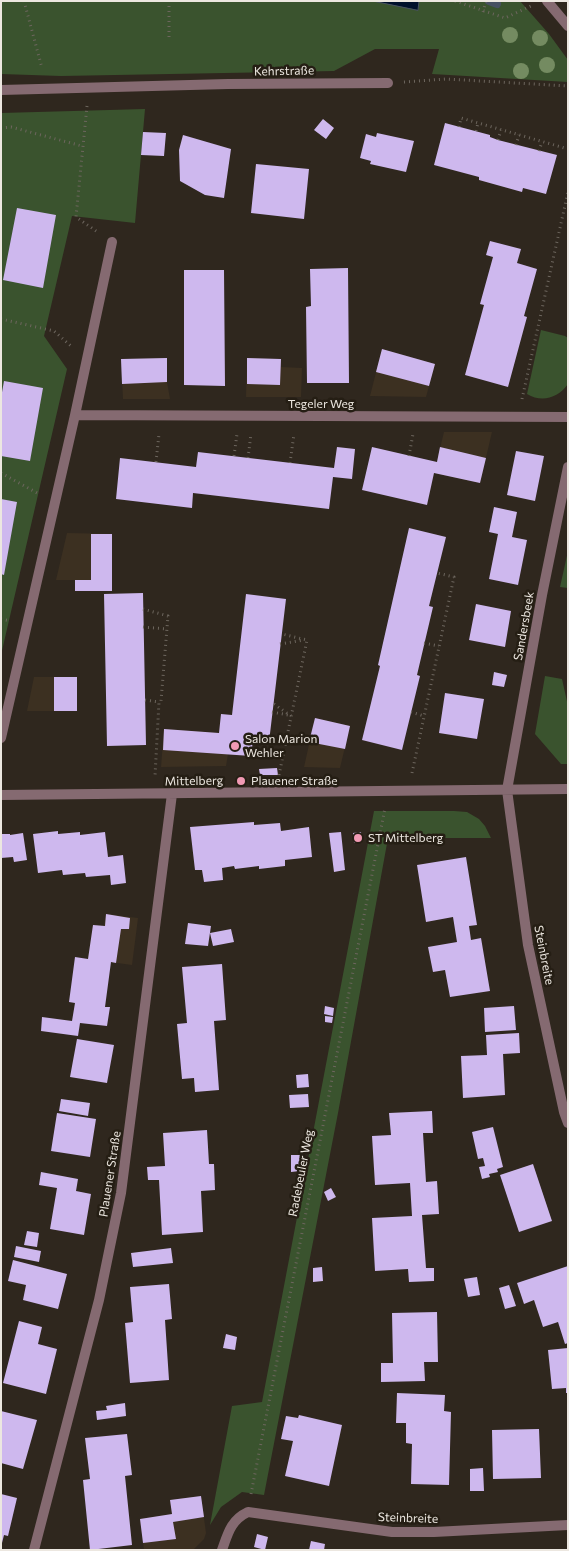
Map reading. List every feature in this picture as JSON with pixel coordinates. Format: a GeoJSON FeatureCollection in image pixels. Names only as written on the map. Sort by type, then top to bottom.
{"type":"FeatureCollection","features":[{"type":"Feature","properties":{"kind":"street"},"geometry":{"type":"LineString","coordinates":[[546,1],[568,26]]}},
{"type":"Feature","properties":{"kind":"street","name":"Kehrstraße"},"geometry":{"type":"LineString","coordinates":[[1,90],[388,82]]}},
{"type":"Feature","properties":{"kind":"street"},"geometry":{"type":"LineString","coordinates":[[1,738],[75,415],[112,242]]}},
{"type":"Feature","properties":{"kind":"street","name":"Tegeler Weg"},"geometry":{"type":"LineString","coordinates":[[75,415],[568,417]]}},
{"type":"Feature","properties":{"kind":"street","name":"Sandersbeek"},"geometry":{"type":"LineString","coordinates":[[507,790],[542,595],[568,467]]}},
{"type":"Feature","properties":{"kind":"street","name":"Mittelberg"},"geometry":{"type":"LineString","coordinates":[[1,795],[568,789]]}},
{"type":"Feature","properties":{"kind":"street","name":"Steinbreite"},"geometry":{"type":"LineString","coordinates":[[507,790],[528,945],[568,1123]]}},
{"type":"Feature","properties":{"kind":"street","name":"Plauener Straße"},"geometry":{"type":"LineString","coordinates":[[34,1550],[99,1300],[121,1193],[172,794]]}},
{"type":"Feature","properties":{"kind":"street"},"geometry":{"type":"LineString","coordinates":[[222,1550],[231,1526],[239,1516],[248,1512]]}},
{"type":"Feature","properties":{"kind":"street","name":"Steinbreite"},"geometry":{"type":"LineString","coordinates":[[248,1512],[392,1532],[434,1532],[568,1525]]}},
{"type":"Feature","properties":{"kind":"path"},"geometry":{"type":"LineString","coordinates":[[24,1],[42,68]]}},
{"type":"Feature","properties":{"kind":"path"},"geometry":{"type":"LineString","coordinates":[[169,37],[170,1]]}},
{"type":"Feature","properties":{"kind":"path"},"geometry":{"type":"LineString","coordinates":[[454,1],[505,18],[533,5]]}},
{"type":"Feature","properties":{"kind":"path"},"geometry":{"type":"LineString","coordinates":[[483,12],[486,1]]}},
{"type":"Feature","properties":{"kind":"path"},"geometry":{"type":"LineString","coordinates":[[388,82],[446,79],[568,86]]}},
{"type":"Feature","properties":{"kind":"path"},"geometry":{"type":"LineString","coordinates":[[86,111],[76,217],[112,242]]}},
{"type":"Feature","properties":{"kind":"path"},"geometry":{"type":"LineString","coordinates":[[459,127],[461,118],[568,149]]}},
{"type":"Feature","properties":{"kind":"path"},"geometry":{"type":"LineString","coordinates":[[476,132],[478,123]]}},
{"type":"Feature","properties":{"kind":"path"},"geometry":{"type":"LineString","coordinates":[[1,128],[11,127],[82,146]]}},
{"type":"Feature","properties":{"kind":"path"},"geometry":{"type":"LineString","coordinates":[[498,140],[501,130]]}},
{"type":"Feature","properties":{"kind":"path"},"geometry":{"type":"LineString","coordinates":[[516,145],[519,135]]}},
{"type":"Feature","properties":{"kind":"path"},"geometry":{"type":"LineString","coordinates":[[539,151],[542,142]]}},
{"type":"Feature","properties":{"kind":"path"},"geometry":{"type":"LineString","coordinates":[[518,417],[568,192]]}},
{"type":"Feature","properties":{"kind":"path"},"geometry":{"type":"LineString","coordinates":[[1,319],[54,331],[87,359]]}},
{"type":"Feature","properties":{"kind":"path"},"geometry":{"type":"LineString","coordinates":[[156,462],[162,416]]}},
{"type":"Feature","properties":{"kind":"path"},"geometry":{"type":"LineString","coordinates":[[234,456],[239,416]]}},
{"type":"Feature","properties":{"kind":"path"},"geometry":{"type":"LineString","coordinates":[[248,458],[254,416]]}},
{"type":"Feature","properties":{"kind":"path"},"geometry":{"type":"LineString","coordinates":[[290,463],[296,416]]}},
{"type":"Feature","properties":{"kind":"path"},"geometry":{"type":"LineString","coordinates":[[1,473],[55,502]]}},
{"type":"Feature","properties":{"kind":"path"},"geometry":{"type":"LineString","coordinates":[[408,791],[454,577],[437,573]]}},
{"type":"Feature","properties":{"kind":"path"},"geometry":{"type":"LineString","coordinates":[[143,609],[168,616],[161,701],[159,702],[154,794]]}},
{"type":"Feature","properties":{"kind":"path"},"geometry":{"type":"LineString","coordinates":[[143,627],[167,628]]}},
{"type":"Feature","properties":{"kind":"path"},"geometry":{"type":"LineString","coordinates":[[282,634],[307,640]]}},
{"type":"Feature","properties":{"kind":"path"},"geometry":{"type":"LineString","coordinates":[[280,644],[307,640]]}},
{"type":"Feature","properties":{"kind":"path"},"geometry":{"type":"LineString","coordinates":[[276,792],[307,640]]}},
{"type":"Feature","properties":{"kind":"path"},"geometry":{"type":"LineString","coordinates":[[424,642],[439,646]]}},
{"type":"Feature","properties":{"kind":"path"},"geometry":{"type":"LineString","coordinates":[[145,700],[159,702]]}},
{"type":"Feature","properties":{"kind":"path"},"geometry":{"type":"LineString","coordinates":[[274,704],[291,716]]}},
{"type":"Feature","properties":{"kind":"path"},"geometry":{"type":"LineString","coordinates":[[272,712],[291,716]]}},
{"type":"Feature","properties":{"kind":"path"},"geometry":{"type":"LineString","coordinates":[[411,712],[424,716]]}},
{"type":"Feature","properties":{"kind":"path","name":"Radebeuler Weg"},"geometry":{"type":"LineString","coordinates":[[248,1512],[388,791]]}},
{"type":"Feature","properties":{"kind":"shaded area"},"geometry":{"type":"Polygon","coordinates":[[[382,349],[435,364],[426,397],[370,396],[382,349]]]}},
{"type":"Feature","properties":{"kind":"shaded area"},"geometry":{"type":"Polygon","coordinates":[[[167,358],[167,382],[170,399],[123,399],[121,359],[167,358]]]}},
{"type":"Feature","properties":{"kind":"shaded area"},"geometry":{"type":"Polygon","coordinates":[[[247,358],[281,359],[281,367],[302,368],[301,397],[246,397],[247,358]]]}},
{"type":"Feature","properties":{"kind":"shaded area"},"geometry":{"type":"Polygon","coordinates":[[[444,432],[492,432],[480,483],[434,473],[444,432]]]}},
{"type":"Feature","properties":{"kind":"shaded area"},"geometry":{"type":"Polygon","coordinates":[[[67,533],[112,534],[112,580],[56,580],[67,533]]]}},
{"type":"Feature","properties":{"kind":"shaded area"},"geometry":{"type":"Polygon","coordinates":[[[34,677],[77,677],[77,711],[27,711],[34,677]]]}},
{"type":"Feature","properties":{"kind":"shaded area"},"geometry":{"type":"Polygon","coordinates":[[[315,718],[350,726],[340,768],[304,767],[315,718]]]}},
{"type":"Feature","properties":{"kind":"shaded area"},"geometry":{"type":"Polygon","coordinates":[[[164,729],[219,733],[228,754],[226,766],[161,767],[164,729]]]}},
{"type":"Feature","properties":{"kind":"shaded area"},"geometry":{"type":"Polygon","coordinates":[[[106,914],[138,918],[132,965],[88,959],[93,925],[104,926],[106,914]]]}},
{"type":"Feature","properties":{"kind":"shaded area"},"geometry":{"type":"Polygon","coordinates":[[[201,1496],[206,1533],[204,1539],[193,1550],[144,1550],[140,1519],[172,1514],[170,1500],[201,1496]]]}},
{"type":"Feature","properties":{"kind":"green space"},"geometry":{"type":"Polygon","coordinates":[[[1,1],[520,1],[549,34],[568,60],[568,82],[432,74],[439,49],[375,49],[334,71],[61,76],[1,74],[1,1]]]}},
{"type":"Feature","properties":{"kind":"green space"},"geometry":{"type":"Polygon","coordinates":[[[145,109],[135,223],[72,216],[44,336],[67,369],[1,655],[1,113],[145,109]]]}},
{"type":"Feature","properties":{"kind":"green space"},"geometry":{"type":"Polygon","coordinates":[[[541,330],[568,338],[568,384],[555,396],[549,398],[538,398],[527,394],[541,330]]]}},
{"type":"Feature","properties":{"kind":"green space"},"geometry":{"type":"Polygon","coordinates":[[[568,551],[568,588],[560,587],[568,551]]]}},
{"type":"Feature","properties":{"kind":"green space"},"geometry":{"type":"Polygon","coordinates":[[[545,676],[562,679],[568,706],[568,764],[561,764],[535,734],[545,676]]]}},
{"type":"Feature","properties":{"kind":"green space"},"geometry":{"type":"Polygon","coordinates":[[[374,811],[467,812],[479,819],[491,838],[388,838],[338,1113],[264,1495],[242,1492],[221,1507],[210,1525],[232,1406],[262,1402],[374,811]]]}},
{"type":"Feature","properties":{"kind":"water"},"geometry":{"type":"Polygon","coordinates":[[[373,1],[419,1],[418,10],[373,1]]]}},
{"type":"Feature","properties":{"kind":"building"},"geometry":{"type":"Polygon","coordinates":[[[323,119],[334,128],[326,139],[314,130],[323,119]]]}},
{"type":"Feature","properties":{"kind":"building"},"geometry":{"type":"Polygon","coordinates":[[[445,123],[490,135],[490,137],[498,140],[557,155],[546,194],[523,188],[522,192],[479,180],[479,177],[434,165],[445,123]]]}},
{"type":"Feature","properties":{"kind":"building"},"geometry":{"type":"Polygon","coordinates":[[[143,132],[166,133],[164,156],[141,155],[143,132]]]}},
{"type":"Feature","properties":{"kind":"building"},"geometry":{"type":"Polygon","coordinates":[[[377,133],[414,141],[406,172],[370,164],[371,161],[360,158],[366,134],[376,137],[377,133]]]}},
{"type":"Feature","properties":{"kind":"building"},"geometry":{"type":"Polygon","coordinates":[[[183,135],[231,149],[224,198],[205,195],[180,181],[179,150],[183,135]]]}},
{"type":"Feature","properties":{"kind":"building"},"geometry":{"type":"Polygon","coordinates":[[[256,164],[309,169],[304,219],[251,213],[256,164]]]}},
{"type":"Feature","properties":{"kind":"building"},"geometry":{"type":"Polygon","coordinates":[[[17,208],[56,215],[43,288],[3,280],[17,208]]]}},
{"type":"Feature","properties":{"kind":"building"},"geometry":{"type":"Polygon","coordinates":[[[490,241],[521,249],[517,263],[537,269],[524,316],[527,317],[508,387],[465,375],[484,305],[480,304],[493,257],[486,255],[490,241]]]}},
{"type":"Feature","properties":{"kind":"building"},"geometry":{"type":"Polygon","coordinates":[[[348,268],[349,383],[307,383],[306,307],[311,306],[310,269],[348,268]]]}},
{"type":"Feature","properties":{"kind":"building"},"geometry":{"type":"Polygon","coordinates":[[[184,270],[224,270],[225,386],[184,385],[184,270]]]}},
{"type":"Feature","properties":{"kind":"building"},"geometry":{"type":"Polygon","coordinates":[[[382,349],[435,364],[429,386],[376,372],[382,349]]]}},
{"type":"Feature","properties":{"kind":"building"},"geometry":{"type":"Polygon","coordinates":[[[167,358],[167,382],[122,384],[121,359],[167,358]]]}},
{"type":"Feature","properties":{"kind":"building"},"geometry":{"type":"Polygon","coordinates":[[[247,358],[281,359],[280,385],[247,384],[247,358]]]}},
{"type":"Feature","properties":{"kind":"building"},"geometry":{"type":"Polygon","coordinates":[[[4,381],[43,388],[30,461],[1,456],[1,398],[4,381]]]}},
{"type":"Feature","properties":{"kind":"building"},"geometry":{"type":"Polygon","coordinates":[[[337,447],[355,449],[352,479],[333,477],[329,509],[193,493],[192,508],[116,499],[120,458],[196,467],[198,452],[334,468],[337,447]]]}},
{"type":"Feature","properties":{"kind":"building"},"geometry":{"type":"Polygon","coordinates":[[[372,447],[437,462],[440,447],[486,458],[480,483],[434,473],[427,505],[362,490],[372,447]]]}},
{"type":"Feature","properties":{"kind":"building"},"geometry":{"type":"Polygon","coordinates":[[[516,451],[544,456],[535,501],[507,495],[516,451]]]}},
{"type":"Feature","properties":{"kind":"building"},"geometry":{"type":"Polygon","coordinates":[[[1,499],[17,502],[4,575],[1,574],[1,499]]]}},
{"type":"Feature","properties":{"kind":"building"},"geometry":{"type":"Polygon","coordinates":[[[494,507],[517,512],[512,537],[527,540],[518,585],[489,579],[498,534],[489,532],[494,507]]]}},
{"type":"Feature","properties":{"kind":"building"},"geometry":{"type":"Polygon","coordinates":[[[409,528],[446,537],[429,606],[433,607],[417,675],[420,676],[402,750],[362,740],[380,666],[378,665],[409,528]]]}},
{"type":"Feature","properties":{"kind":"building"},"geometry":{"type":"Polygon","coordinates":[[[91,534],[112,534],[112,591],[75,591],[75,580],[91,580],[91,534]]]}},
{"type":"Feature","properties":{"kind":"building"},"geometry":{"type":"Polygon","coordinates":[[[143,593],[146,745],[107,746],[104,594],[143,593]]]}},
{"type":"Feature","properties":{"kind":"building"},"geometry":{"type":"Polygon","coordinates":[[[246,594],[286,599],[269,742],[253,740],[251,756],[163,750],[164,729],[219,733],[221,714],[232,715],[246,594]]]}},
{"type":"Feature","properties":{"kind":"building"},"geometry":{"type":"Polygon","coordinates":[[[476,604],[511,611],[505,647],[469,640],[476,604]]]}},
{"type":"Feature","properties":{"kind":"building"},"geometry":{"type":"Polygon","coordinates":[[[494,672],[507,675],[504,687],[492,685],[494,672]]]}},
{"type":"Feature","properties":{"kind":"building"},"geometry":{"type":"Polygon","coordinates":[[[54,677],[77,677],[77,711],[54,711],[54,677]]]}},
{"type":"Feature","properties":{"kind":"building"},"geometry":{"type":"Polygon","coordinates":[[[445,693],[484,699],[477,739],[439,733],[445,693]]]}},
{"type":"Feature","properties":{"kind":"building"},"geometry":{"type":"Polygon","coordinates":[[[315,718],[350,726],[345,749],[309,742],[315,718]]]}},
{"type":"Feature","properties":{"kind":"building"},"geometry":{"type":"Polygon","coordinates":[[[277,768],[278,775],[260,775],[259,769],[277,768]]]}},
{"type":"Feature","properties":{"kind":"building"},"geometry":{"type":"Polygon","coordinates":[[[254,822],[254,825],[280,823],[281,831],[309,827],[312,857],[285,860],[285,866],[259,869],[259,866],[235,869],[234,866],[222,868],[223,880],[204,882],[202,870],[195,870],[190,827],[254,822]]]}},
{"type":"Feature","properties":{"kind":"building"},"geometry":{"type":"Polygon","coordinates":[[[58,831],[58,834],[80,832],[80,835],[105,832],[108,857],[123,855],[126,883],[111,885],[110,875],[86,877],[85,873],[63,875],[62,870],[38,873],[33,834],[58,831]]]}},
{"type":"Feature","properties":{"kind":"building"},"geometry":{"type":"Polygon","coordinates":[[[341,832],[345,870],[334,872],[329,833],[341,832]]]}},
{"type":"Feature","properties":{"kind":"building","name":"ST Mittelberg"},"geometry":{"type":"Polygon","coordinates":[[[361,832],[362,842],[354,843],[353,833],[361,832]]]}},
{"type":"Feature","properties":{"kind":"building"},"geometry":{"type":"Polygon","coordinates":[[[23,833],[27,860],[14,862],[13,857],[1,858],[1,834],[23,833]]]}},
{"type":"Feature","properties":{"kind":"building"},"geometry":{"type":"Polygon","coordinates":[[[466,857],[477,925],[469,926],[471,940],[481,938],[490,991],[450,997],[445,970],[433,972],[428,947],[457,942],[453,917],[426,922],[417,865],[466,857]]]}},
{"type":"Feature","properties":{"kind":"building"},"geometry":{"type":"Polygon","coordinates":[[[106,914],[130,918],[129,929],[121,929],[116,963],[111,962],[105,1007],[110,1007],[107,1026],[80,1023],[78,1036],[41,1031],[42,1017],[72,1021],[75,1003],[69,1002],[75,957],[88,959],[93,925],[105,926],[106,914]]]}},
{"type":"Feature","properties":{"kind":"building"},"geometry":{"type":"Polygon","coordinates":[[[188,923],[211,926],[208,946],[185,944],[188,923]]]}},
{"type":"Feature","properties":{"kind":"building"},"geometry":{"type":"Polygon","coordinates":[[[231,929],[234,942],[213,946],[210,933],[231,929]]]}},
{"type":"Feature","properties":{"kind":"building"},"geometry":{"type":"Polygon","coordinates":[[[222,964],[226,1020],[214,1021],[219,1090],[195,1092],[194,1078],[182,1079],[177,1024],[187,1023],[182,967],[222,964]]]}},
{"type":"Feature","properties":{"kind":"building"},"geometry":{"type":"Polygon","coordinates":[[[325,1006],[334,1008],[333,1016],[324,1014],[325,1006]]]}},
{"type":"Feature","properties":{"kind":"building"},"geometry":{"type":"Polygon","coordinates":[[[514,1006],[516,1030],[485,1032],[484,1008],[514,1006]]]}},
{"type":"Feature","properties":{"kind":"building"},"geometry":{"type":"Polygon","coordinates":[[[325,1016],[333,1017],[332,1023],[325,1022],[325,1016]]]}},
{"type":"Feature","properties":{"kind":"building"},"geometry":{"type":"Polygon","coordinates":[[[519,1033],[520,1053],[503,1054],[505,1095],[463,1098],[461,1056],[487,1055],[486,1035],[519,1033]]]}},
{"type":"Feature","properties":{"kind":"building"},"geometry":{"type":"Polygon","coordinates":[[[77,1039],[114,1045],[107,1083],[70,1077],[77,1039]]]}},
{"type":"Feature","properties":{"kind":"building"},"geometry":{"type":"Polygon","coordinates":[[[308,1074],[309,1087],[297,1088],[296,1075],[308,1074]]]}},
{"type":"Feature","properties":{"kind":"building"},"geometry":{"type":"Polygon","coordinates":[[[308,1094],[309,1107],[290,1108],[289,1095],[308,1094]]]}},
{"type":"Feature","properties":{"kind":"building"},"geometry":{"type":"Polygon","coordinates":[[[61,1099],[90,1103],[88,1116],[59,1111],[61,1099]]]}},
{"type":"Feature","properties":{"kind":"building"},"geometry":{"type":"Polygon","coordinates":[[[432,1111],[433,1133],[423,1133],[426,1182],[437,1181],[439,1214],[422,1215],[426,1268],[434,1268],[434,1281],[409,1282],[408,1269],[375,1271],[372,1218],[412,1216],[410,1183],[375,1185],[372,1136],[391,1135],[389,1113],[432,1111]]]}},
{"type":"Feature","properties":{"kind":"building"},"geometry":{"type":"Polygon","coordinates":[[[57,1113],[96,1119],[90,1157],[51,1151],[57,1113]]]}},
{"type":"Feature","properties":{"kind":"building"},"geometry":{"type":"Polygon","coordinates":[[[493,1127],[503,1167],[497,1169],[498,1172],[489,1174],[490,1177],[482,1179],[479,1167],[485,1166],[483,1158],[478,1159],[472,1132],[493,1127]]]}},
{"type":"Feature","properties":{"kind":"building"},"geometry":{"type":"Polygon","coordinates":[[[207,1130],[209,1164],[214,1164],[215,1190],[201,1191],[203,1232],[162,1235],[159,1180],[148,1180],[147,1167],[165,1166],[163,1133],[207,1130]]]}},
{"type":"Feature","properties":{"kind":"building"},"geometry":{"type":"Polygon","coordinates":[[[291,1155],[300,1155],[300,1171],[291,1172],[291,1155]]]}},
{"type":"Feature","properties":{"kind":"building"},"geometry":{"type":"Polygon","coordinates":[[[533,1164],[552,1221],[519,1232],[500,1175],[533,1164]]]}},
{"type":"Feature","properties":{"kind":"building"},"geometry":{"type":"Polygon","coordinates":[[[41,1172],[78,1179],[76,1191],[91,1194],[84,1235],[50,1229],[57,1188],[39,1185],[41,1172]]]}},
{"type":"Feature","properties":{"kind":"building"},"geometry":{"type":"Polygon","coordinates":[[[331,1188],[336,1197],[328,1201],[324,1192],[331,1188]]]}},
{"type":"Feature","properties":{"kind":"building"},"geometry":{"type":"Polygon","coordinates":[[[27,1231],[39,1233],[37,1247],[24,1245],[27,1231]]]}},
{"type":"Feature","properties":{"kind":"building"},"geometry":{"type":"Polygon","coordinates":[[[16,1246],[41,1251],[39,1262],[14,1257],[16,1246]]]}},
{"type":"Feature","properties":{"kind":"building"},"geometry":{"type":"Polygon","coordinates":[[[171,1248],[173,1263],[133,1267],[131,1253],[171,1248]]]}},
{"type":"Feature","properties":{"kind":"building"},"geometry":{"type":"Polygon","coordinates":[[[13,1260],[67,1274],[58,1309],[23,1300],[26,1285],[8,1281],[13,1260]]]}},
{"type":"Feature","properties":{"kind":"building"},"geometry":{"type":"Polygon","coordinates":[[[568,1266],[568,1343],[565,1344],[558,1322],[543,1327],[534,1300],[524,1304],[517,1283],[568,1266]]]}},
{"type":"Feature","properties":{"kind":"building"},"geometry":{"type":"Polygon","coordinates":[[[322,1267],[323,1281],[313,1282],[313,1268],[322,1267]]]}},
{"type":"Feature","properties":{"kind":"building"},"geometry":{"type":"Polygon","coordinates":[[[477,1277],[480,1295],[468,1297],[464,1279],[477,1277]]]}},
{"type":"Feature","properties":{"kind":"building"},"geometry":{"type":"Polygon","coordinates":[[[169,1284],[172,1319],[165,1320],[169,1380],[130,1383],[125,1323],[133,1322],[130,1287],[169,1284]]]}},
{"type":"Feature","properties":{"kind":"building"},"geometry":{"type":"Polygon","coordinates":[[[509,1285],[516,1306],[505,1309],[499,1288],[509,1285]]]}},
{"type":"Feature","properties":{"kind":"building"},"geometry":{"type":"Polygon","coordinates":[[[437,1312],[438,1362],[424,1362],[425,1381],[381,1382],[381,1363],[393,1363],[392,1313],[437,1312]]]}},
{"type":"Feature","properties":{"kind":"building"},"geometry":{"type":"Polygon","coordinates":[[[19,1321],[42,1327],[38,1344],[57,1349],[46,1394],[3,1383],[19,1321]]]}},
{"type":"Feature","properties":{"kind":"building"},"geometry":{"type":"Polygon","coordinates":[[[226,1334],[237,1337],[235,1350],[223,1348],[226,1334]]]}},
{"type":"Feature","properties":{"kind":"building"},"geometry":{"type":"Polygon","coordinates":[[[568,1348],[568,1393],[566,1393],[566,1388],[552,1389],[548,1350],[568,1348]]]}},
{"type":"Feature","properties":{"kind":"building"},"geometry":{"type":"Polygon","coordinates":[[[397,1393],[445,1395],[444,1411],[451,1412],[449,1485],[411,1484],[412,1444],[406,1443],[406,1423],[396,1423],[397,1393]]]}},
{"type":"Feature","properties":{"kind":"building"},"geometry":{"type":"Polygon","coordinates":[[[125,1403],[126,1416],[97,1420],[96,1411],[107,1410],[106,1406],[125,1403]]]}},
{"type":"Feature","properties":{"kind":"building"},"geometry":{"type":"Polygon","coordinates":[[[1,1411],[37,1420],[23,1469],[1,1463],[1,1411]]]}},
{"type":"Feature","properties":{"kind":"building"},"geometry":{"type":"Polygon","coordinates":[[[299,1415],[342,1425],[329,1486],[285,1476],[293,1441],[281,1439],[286,1416],[298,1418],[299,1415]]]}},
{"type":"Feature","properties":{"kind":"building"},"geometry":{"type":"Polygon","coordinates":[[[539,1429],[541,1478],[493,1479],[492,1430],[539,1429]]]}},
{"type":"Feature","properties":{"kind":"building"},"geometry":{"type":"Polygon","coordinates":[[[127,1434],[132,1475],[125,1476],[132,1545],[90,1550],[83,1480],[90,1479],[85,1438],[127,1434]]]}},
{"type":"Feature","properties":{"kind":"building"},"geometry":{"type":"Polygon","coordinates":[[[483,1468],[484,1491],[470,1491],[470,1469],[483,1468]]]}},
{"type":"Feature","properties":{"kind":"building"},"geometry":{"type":"Polygon","coordinates":[[[1,1494],[17,1498],[8,1536],[4,1535],[2,1543],[1,1494]]]}},
{"type":"Feature","properties":{"kind":"building"},"geometry":{"type":"Polygon","coordinates":[[[201,1496],[204,1517],[173,1522],[176,1539],[143,1543],[140,1519],[172,1514],[170,1500],[201,1496]]]}},
{"type":"Feature","properties":{"kind":"building"},"geometry":{"type":"Polygon","coordinates":[[[257,1534],[268,1537],[265,1550],[254,1547],[257,1534]]]}},
{"type":"Feature","properties":{"kind":"building"},"geometry":{"type":"Polygon","coordinates":[[[311,1541],[325,1544],[324,1550],[309,1550],[311,1541]]]}},
{"type":"Feature","properties":{"kind":"waterway"},"geometry":{"type":"LineString","coordinates":[[489,1],[497,4]]}},
{"type":"Feature","properties":{"kind":"place","name":"Salon Marion Wehler"},"geometry":{"type":"Point","coordinates":[235,746]}},
{"type":"Feature","properties":{"kind":"place","name":"Plauener Straße"},"geometry":{"type":"Point","coordinates":[241,781]}},
{"type":"Feature","properties":{"kind":"place","name":"ST Mittelberg"},"geometry":{"type":"Point","coordinates":[358,838]}}]}
